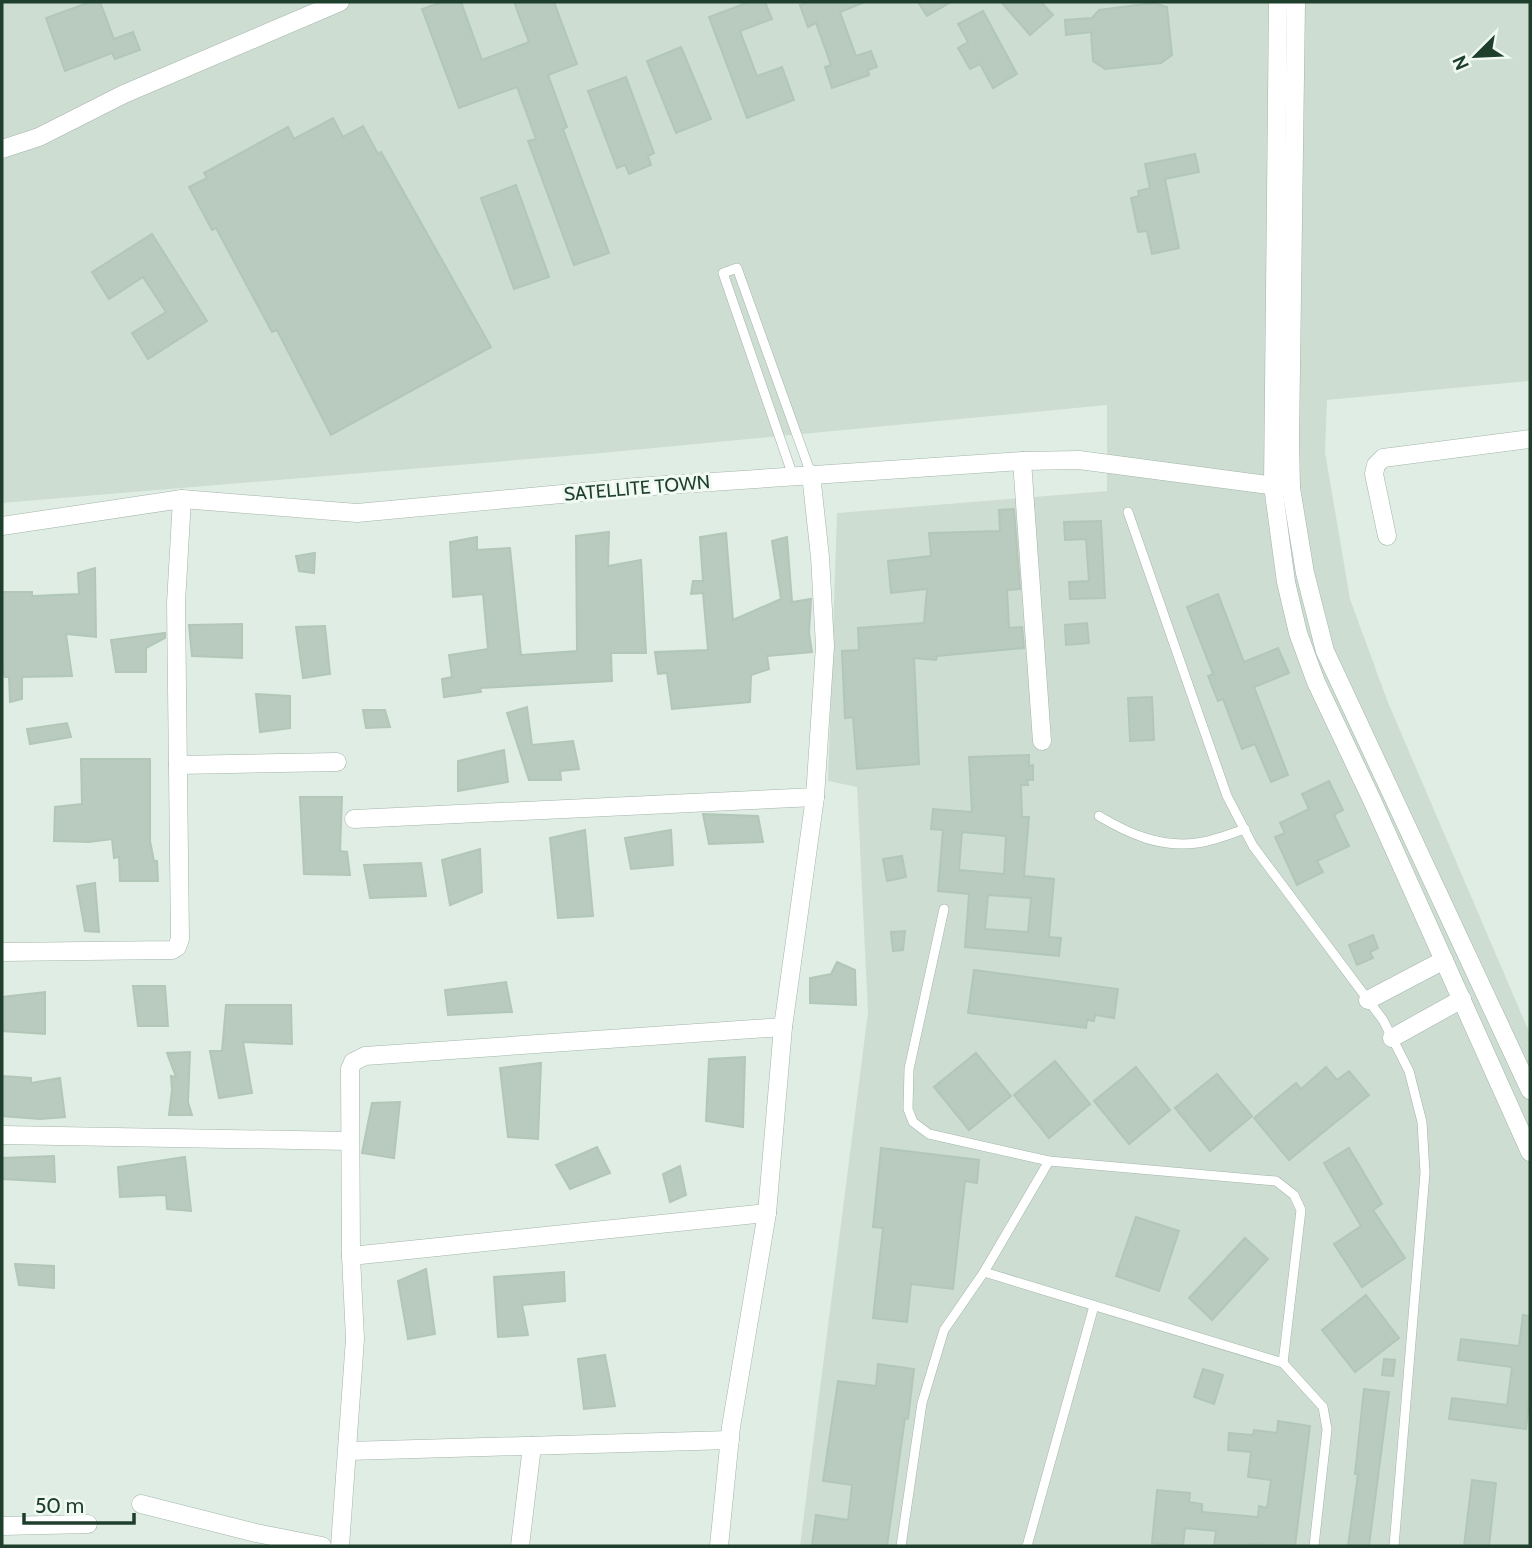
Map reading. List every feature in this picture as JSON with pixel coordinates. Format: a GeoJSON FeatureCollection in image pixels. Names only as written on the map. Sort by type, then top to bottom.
{"type":"FeatureCollection","features":[{"type":"Feature","properties":{"kind":"street"},"geometry":{"type":"LineString","coordinates":[[2,149],[39,137],[124,94],[340,2]]}},
{"type":"Feature","properties":{"kind":"street"},"geometry":{"type":"LineString","coordinates":[[1278,2],[1282,487],[1286,582],[1298,632],[1316,682],[1530,1153]]}},
{"type":"Feature","properties":{"kind":"street"},"geometry":{"type":"LineString","coordinates":[[1298,3],[1290,414],[1282,487],[1325,651],[1530,1090]]}},
{"type":"Feature","properties":{"kind":"street"},"geometry":{"type":"LineString","coordinates":[[1387,536],[1374,474],[1376,465],[1383,458],[1530,439]]}},
{"type":"Feature","properties":{"kind":"street","name":"SATELLITE TOWN"},"geometry":{"type":"LineString","coordinates":[[2,526],[182,499],[357,513],[637,486],[1022,461],[1079,460],[1282,487]]}},
{"type":"Feature","properties":{"kind":"street"},"geometry":{"type":"LineString","coordinates":[[1022,461],[1042,740]]}},
{"type":"Feature","properties":{"kind":"street"},"geometry":{"type":"LineString","coordinates":[[719,1546],[730,1440],[767,1213],[783,1027],[815,797],[825,646],[820,557],[802,475]]}},
{"type":"Feature","properties":{"kind":"street"},"geometry":{"type":"LineString","coordinates":[[2,952],[172,950],[177,947],[180,939],[176,603],[182,499]]}},
{"type":"Feature","properties":{"kind":"street"},"geometry":{"type":"LineString","coordinates":[[178,765],[337,762]]}},
{"type":"Feature","properties":{"kind":"street"},"geometry":{"type":"LineString","coordinates":[[354,819],[815,797]]}},
{"type":"Feature","properties":{"kind":"street"},"geometry":{"type":"LineString","coordinates":[[1368,1000],[1444,960]]}},
{"type":"Feature","properties":{"kind":"street"},"geometry":{"type":"LineString","coordinates":[[1392,1038],[1462,999]]}},
{"type":"Feature","properties":{"kind":"street"},"geometry":{"type":"LineString","coordinates":[[340,1546],[355,1339],[350,1141],[350,1069],[353,1062],[365,1056],[783,1027]]}},
{"type":"Feature","properties":{"kind":"street"},"geometry":{"type":"LineString","coordinates":[[2,1135],[350,1141]]}},
{"type":"Feature","properties":{"kind":"street"},"geometry":{"type":"LineString","coordinates":[[351,1256],[767,1213]]}},
{"type":"Feature","properties":{"kind":"street"},"geometry":{"type":"LineString","coordinates":[[348,1451],[730,1440]]}},
{"type":"Feature","properties":{"kind":"street"},"geometry":{"type":"LineString","coordinates":[[520,1546],[532,1446]]}},
{"type":"Feature","properties":{"kind":"street"},"geometry":{"type":"LineString","coordinates":[[141,1504],[256,1534],[323,1546]]}},
{"type":"Feature","properties":{"kind":"street"},"geometry":{"type":"LineString","coordinates":[[2,1525],[88,1524]]}},
{"type":"Feature","properties":{"kind":"lane"},"geometry":{"type":"LineString","coordinates":[[737,268],[802,475],[723,273],[728,269],[737,268]]}},
{"type":"Feature","properties":{"kind":"lane"},"geometry":{"type":"LineString","coordinates":[[1128,512],[1227,796],[1253,845],[1383,1020],[1409,1071],[1422,1122],[1425,1173],[1394,1546]]}},
{"type":"Feature","properties":{"kind":"lane"},"geometry":{"type":"LineString","coordinates":[[1098,816],[1129,834],[1153,841],[1197,843],[1245,830]]}},
{"type":"Feature","properties":{"kind":"lane"},"geometry":{"type":"LineString","coordinates":[[944,909],[909,1069],[908,1109],[913,1122],[929,1134],[1049,1161],[1276,1181],[1294,1195],[1301,1210],[1283,1363]]}},
{"type":"Feature","properties":{"kind":"lane"},"geometry":{"type":"LineString","coordinates":[[1452,977],[1472,968]]}},
{"type":"Feature","properties":{"kind":"lane"},"geometry":{"type":"LineString","coordinates":[[901,1546],[922,1403],[944,1330],[984,1272],[1049,1161]]}},
{"type":"Feature","properties":{"kind":"lane"},"geometry":{"type":"LineString","coordinates":[[984,1272],[1283,1363],[1323,1407],[1327,1429],[1314,1546]]}},
{"type":"Feature","properties":{"kind":"lane"},"geometry":{"type":"LineString","coordinates":[[1027,1546],[1094,1306]]}},
{"type":"Feature","properties":{"kind":"shaded area"},"geometry":{"type":"Polygon","coordinates":[[[2,2],[1530,2],[1530,381],[1327,400],[1325,452],[1350,599],[1387,700],[1530,1034],[1530,1546],[800,1546],[868,1012],[857,787],[828,781],[837,513],[1107,491],[1107,405],[602,453],[2,503],[2,2]]]}},
{"type":"Feature","properties":{"kind":"building"},"geometry":{"type":"Polygon","coordinates":[[[90,2],[100,2],[114,39],[133,32],[140,50],[115,59],[112,53],[65,71],[46,18],[90,2]]]}},
{"type":"Feature","properties":{"kind":"building"},"geometry":{"type":"Polygon","coordinates":[[[442,2],[461,2],[482,60],[529,42],[514,2],[554,2],[577,64],[548,75],[567,127],[563,129],[609,253],[574,265],[528,141],[536,139],[517,87],[459,108],[422,9],[442,2]]]}},
{"type":"Feature","properties":{"kind":"building"},"geometry":{"type":"Polygon","coordinates":[[[749,2],[765,2],[772,19],[740,31],[757,76],[782,67],[794,100],[747,118],[709,17],[749,2]]]}},
{"type":"Feature","properties":{"kind":"building"},"geometry":{"type":"Polygon","coordinates":[[[809,2],[865,2],[840,12],[856,56],[871,51],[877,67],[868,70],[869,75],[832,88],[825,67],[831,65],[816,23],[808,27],[800,5],[809,2]]]}},
{"type":"Feature","properties":{"kind":"building"},"geometry":{"type":"Polygon","coordinates":[[[918,2],[951,2],[927,16],[918,2]]]}},
{"type":"Feature","properties":{"kind":"building"},"geometry":{"type":"Polygon","coordinates":[[[1001,2],[1041,2],[1053,15],[1030,35],[1001,2]]]}},
{"type":"Feature","properties":{"kind":"building"},"geometry":{"type":"Polygon","coordinates":[[[1153,3],[1167,7],[1172,55],[1161,63],[1105,69],[1093,61],[1091,32],[1066,35],[1065,20],[1092,18],[1099,10],[1153,3]]]}},
{"type":"Feature","properties":{"kind":"building"},"geometry":{"type":"Polygon","coordinates":[[[983,11],[1017,74],[993,88],[980,64],[970,69],[958,48],[968,42],[958,24],[983,11]]]}},
{"type":"Feature","properties":{"kind":"building"},"geometry":{"type":"Polygon","coordinates":[[[681,47],[711,119],[676,133],[647,61],[681,47]]]}},
{"type":"Feature","properties":{"kind":"building"},"geometry":{"type":"Polygon","coordinates":[[[626,77],[654,153],[648,156],[651,165],[629,174],[625,165],[617,168],[588,91],[626,77]]]}},
{"type":"Feature","properties":{"kind":"building"},"geometry":{"type":"Polygon","coordinates":[[[333,118],[343,137],[363,126],[378,154],[381,152],[491,347],[331,435],[277,330],[272,332],[216,228],[212,230],[189,187],[207,178],[204,173],[288,127],[294,139],[333,118]]]}},
{"type":"Feature","properties":{"kind":"building"},"geometry":{"type":"Polygon","coordinates":[[[1195,154],[1199,172],[1165,179],[1179,248],[1152,254],[1147,231],[1138,232],[1131,198],[1139,196],[1138,191],[1150,188],[1145,164],[1195,154]]]}},
{"type":"Feature","properties":{"kind":"building"},"geometry":{"type":"Polygon","coordinates":[[[516,185],[549,277],[514,289],[481,198],[516,185]]]}},
{"type":"Feature","properties":{"kind":"building"},"geometry":{"type":"Polygon","coordinates":[[[152,234],[207,321],[148,359],[132,333],[166,312],[143,277],[109,299],[92,272],[152,234]]]}},
{"type":"Feature","properties":{"kind":"building"},"geometry":{"type":"Polygon","coordinates":[[[1014,509],[1020,589],[1007,590],[1009,628],[1022,627],[1024,648],[937,656],[936,660],[914,658],[919,764],[857,769],[853,717],[845,718],[842,651],[859,650],[858,628],[924,623],[927,589],[891,593],[888,561],[931,556],[929,533],[1000,531],[999,510],[1014,509]]]}},
{"type":"Feature","properties":{"kind":"building"},"geometry":{"type":"Polygon","coordinates":[[[1101,521],[1105,598],[1070,599],[1069,582],[1089,581],[1086,539],[1065,540],[1064,522],[1101,521]]]}},
{"type":"Feature","properties":{"kind":"building"},"geometry":{"type":"Polygon","coordinates":[[[609,532],[608,566],[641,560],[646,653],[611,653],[612,681],[480,688],[481,692],[444,697],[442,679],[452,677],[449,655],[488,649],[483,594],[453,597],[450,542],[477,537],[477,550],[510,548],[521,655],[577,651],[576,536],[609,532]]]}},
{"type":"Feature","properties":{"kind":"building"},"geometry":{"type":"Polygon","coordinates":[[[726,533],[733,620],[781,599],[772,541],[787,537],[792,602],[811,599],[809,633],[812,652],[767,656],[769,669],[751,675],[750,702],[672,709],[667,673],[658,674],[655,652],[708,650],[703,593],[691,594],[693,581],[703,581],[700,537],[726,533]]]}},
{"type":"Feature","properties":{"kind":"building"},"geometry":{"type":"Polygon","coordinates":[[[315,553],[314,573],[299,571],[296,556],[315,553]]]}},
{"type":"Feature","properties":{"kind":"building"},"geometry":{"type":"Polygon","coordinates":[[[95,568],[96,637],[66,634],[72,676],[22,677],[22,699],[10,702],[9,677],[5,677],[2,666],[2,592],[32,592],[32,596],[79,594],[78,573],[95,568]]]}},
{"type":"Feature","properties":{"kind":"building"},"geometry":{"type":"Polygon","coordinates":[[[1218,594],[1244,662],[1278,648],[1289,673],[1254,687],[1288,775],[1271,782],[1255,744],[1242,749],[1223,699],[1218,701],[1208,676],[1213,674],[1187,607],[1218,594]]]}},
{"type":"Feature","properties":{"kind":"building"},"geometry":{"type":"Polygon","coordinates":[[[1087,623],[1089,643],[1066,645],[1065,625],[1087,623]]]}},
{"type":"Feature","properties":{"kind":"building"},"geometry":{"type":"Polygon","coordinates":[[[242,624],[242,658],[192,656],[189,625],[242,624]]]}},
{"type":"Feature","properties":{"kind":"building"},"geometry":{"type":"Polygon","coordinates":[[[325,626],[330,674],[303,678],[296,627],[325,626]]]}},
{"type":"Feature","properties":{"kind":"building"},"geometry":{"type":"Polygon","coordinates":[[[165,633],[165,638],[146,648],[146,672],[116,672],[111,640],[165,633]]]}},
{"type":"Feature","properties":{"kind":"building"},"geometry":{"type":"Polygon","coordinates":[[[256,694],[290,696],[290,728],[260,732],[256,694]]]}},
{"type":"Feature","properties":{"kind":"building"},"geometry":{"type":"Polygon","coordinates":[[[1152,697],[1154,740],[1130,741],[1128,698],[1152,697]]]}},
{"type":"Feature","properties":{"kind":"building"},"geometry":{"type":"Polygon","coordinates":[[[527,707],[532,745],[573,741],[579,769],[560,771],[561,780],[529,780],[507,713],[527,707]]]}},
{"type":"Feature","properties":{"kind":"building"},"geometry":{"type":"Polygon","coordinates":[[[363,710],[385,710],[390,727],[366,728],[363,710]]]}},
{"type":"Feature","properties":{"kind":"building"},"geometry":{"type":"Polygon","coordinates":[[[67,723],[71,737],[30,744],[27,729],[67,723]]]}},
{"type":"Feature","properties":{"kind":"building"},"geometry":{"type":"Polygon","coordinates":[[[504,750],[508,782],[458,791],[458,761],[504,750]]]}},
{"type":"Feature","properties":{"kind":"building"},"geometry":{"type":"Polygon","coordinates":[[[1029,755],[1029,766],[1033,765],[1033,780],[1027,780],[1028,785],[1021,785],[1022,817],[1029,817],[1024,876],[1054,879],[1049,937],[1061,938],[1059,956],[965,947],[969,894],[938,891],[943,830],[931,829],[933,809],[972,812],[969,757],[1029,755]],[[962,832],[959,870],[1004,874],[1006,836],[962,832]],[[988,895],[985,929],[1028,932],[1031,898],[988,895]]]}},
{"type":"Feature","properties":{"kind":"building"},"geometry":{"type":"Polygon","coordinates":[[[81,759],[150,759],[150,841],[154,861],[157,861],[158,881],[120,881],[119,857],[114,858],[112,839],[89,842],[54,841],[55,807],[82,804],[81,759]]]}},
{"type":"Feature","properties":{"kind":"building"},"geometry":{"type":"Polygon","coordinates":[[[1329,781],[1343,810],[1334,815],[1349,846],[1317,861],[1323,872],[1297,885],[1275,837],[1285,833],[1280,823],[1309,809],[1302,794],[1329,781]]]}},
{"type":"Feature","properties":{"kind":"building"},"geometry":{"type":"Polygon","coordinates":[[[300,797],[342,797],[340,851],[347,852],[350,875],[304,874],[300,797]]]}},
{"type":"Feature","properties":{"kind":"building"},"geometry":{"type":"Polygon","coordinates":[[[703,814],[758,816],[763,842],[709,844],[703,814]]]}},
{"type":"Feature","properties":{"kind":"building"},"geometry":{"type":"Polygon","coordinates":[[[585,830],[593,916],[558,918],[550,838],[585,830]]]}},
{"type":"Feature","properties":{"kind":"building"},"geometry":{"type":"Polygon","coordinates":[[[671,830],[673,865],[631,869],[625,838],[671,830]]]}},
{"type":"Feature","properties":{"kind":"building"},"geometry":{"type":"Polygon","coordinates":[[[480,849],[482,892],[450,905],[442,860],[480,849]]]}},
{"type":"Feature","properties":{"kind":"building"},"geometry":{"type":"Polygon","coordinates":[[[902,856],[906,877],[887,881],[883,859],[902,856]]]}},
{"type":"Feature","properties":{"kind":"building"},"geometry":{"type":"Polygon","coordinates":[[[421,863],[426,896],[370,898],[364,865],[421,863]]]}},
{"type":"Feature","properties":{"kind":"building"},"geometry":{"type":"Polygon","coordinates":[[[95,883],[99,932],[85,931],[77,886],[95,883]]]}},
{"type":"Feature","properties":{"kind":"building"},"geometry":{"type":"Polygon","coordinates":[[[905,931],[903,950],[893,951],[891,932],[905,931]]]}},
{"type":"Feature","properties":{"kind":"building"},"geometry":{"type":"Polygon","coordinates":[[[1373,935],[1378,948],[1370,952],[1373,958],[1357,965],[1349,945],[1373,935]]]}},
{"type":"Feature","properties":{"kind":"building"},"geometry":{"type":"Polygon","coordinates":[[[837,962],[855,970],[856,1005],[810,1003],[810,978],[831,974],[837,962]]]}},
{"type":"Feature","properties":{"kind":"building"},"geometry":{"type":"Polygon","coordinates":[[[974,970],[1118,989],[1114,1018],[1095,1015],[1094,1021],[1087,1020],[1086,1028],[968,1013],[974,970]]]}},
{"type":"Feature","properties":{"kind":"building"},"geometry":{"type":"Polygon","coordinates":[[[506,982],[512,1012],[448,1015],[445,990],[506,982]]]}},
{"type":"Feature","properties":{"kind":"building"},"geometry":{"type":"Polygon","coordinates":[[[133,986],[165,986],[168,1026],[138,1026],[133,986]]]}},
{"type":"Feature","properties":{"kind":"building"},"geometry":{"type":"Polygon","coordinates":[[[45,992],[45,1034],[2,1031],[2,997],[45,992]]]}},
{"type":"Feature","properties":{"kind":"building"},"geometry":{"type":"Polygon","coordinates":[[[226,1005],[291,1005],[292,1044],[243,1042],[252,1093],[219,1098],[210,1051],[222,1051],[226,1005]]]}},
{"type":"Feature","properties":{"kind":"building"},"geometry":{"type":"Polygon","coordinates":[[[190,1052],[188,1102],[192,1115],[169,1115],[171,1076],[176,1077],[167,1053],[190,1052]]]}},
{"type":"Feature","properties":{"kind":"building"},"geometry":{"type":"Polygon","coordinates":[[[976,1053],[1011,1096],[969,1130],[934,1087],[976,1053]]]}},
{"type":"Feature","properties":{"kind":"building"},"geometry":{"type":"Polygon","coordinates":[[[745,1057],[743,1127],[706,1121],[709,1059],[745,1057]]]}},
{"type":"Feature","properties":{"kind":"building"},"geometry":{"type":"Polygon","coordinates":[[[1055,1061],[1090,1104],[1049,1138],[1014,1095],[1055,1061]]]}},
{"type":"Feature","properties":{"kind":"building"},"geometry":{"type":"Polygon","coordinates":[[[541,1063],[538,1139],[508,1137],[500,1068],[541,1063]]]}},
{"type":"Feature","properties":{"kind":"building"},"geometry":{"type":"Polygon","coordinates":[[[1136,1067],[1170,1110],[1129,1144],[1094,1101],[1136,1067]]]}},
{"type":"Feature","properties":{"kind":"building"},"geometry":{"type":"Polygon","coordinates":[[[1326,1067],[1337,1080],[1349,1071],[1369,1095],[1289,1160],[1254,1118],[1296,1083],[1301,1089],[1326,1067]]]}},
{"type":"Feature","properties":{"kind":"building"},"geometry":{"type":"Polygon","coordinates":[[[1217,1074],[1252,1116],[1210,1151],[1175,1108],[1217,1074]]]}},
{"type":"Feature","properties":{"kind":"building"},"geometry":{"type":"Polygon","coordinates":[[[2,1076],[31,1078],[31,1083],[60,1078],[65,1117],[40,1119],[2,1116],[2,1076]]]}},
{"type":"Feature","properties":{"kind":"building"},"geometry":{"type":"Polygon","coordinates":[[[400,1102],[394,1158],[362,1153],[372,1103],[400,1102]]]}},
{"type":"Feature","properties":{"kind":"building"},"geometry":{"type":"Polygon","coordinates":[[[597,1147],[610,1173],[570,1189],[556,1165],[597,1147]]]}},
{"type":"Feature","properties":{"kind":"building"},"geometry":{"type":"Polygon","coordinates":[[[881,1148],[979,1160],[977,1183],[965,1181],[953,1289],[911,1284],[907,1322],[873,1318],[883,1228],[873,1227],[881,1148]]]}},
{"type":"Feature","properties":{"kind":"building"},"geometry":{"type":"Polygon","coordinates":[[[1349,1148],[1382,1204],[1373,1210],[1405,1258],[1362,1287],[1334,1244],[1361,1226],[1324,1163],[1349,1148]]]}},
{"type":"Feature","properties":{"kind":"building"},"geometry":{"type":"Polygon","coordinates":[[[54,1156],[55,1182],[2,1179],[2,1158],[54,1156]]]}},
{"type":"Feature","properties":{"kind":"building"},"geometry":{"type":"Polygon","coordinates":[[[185,1157],[191,1211],[167,1209],[166,1195],[120,1197],[118,1167],[185,1157]]]}},
{"type":"Feature","properties":{"kind":"building"},"geometry":{"type":"Polygon","coordinates":[[[680,1166],[686,1195],[670,1202],[663,1174],[680,1166]]]}},
{"type":"Feature","properties":{"kind":"building"},"geometry":{"type":"Polygon","coordinates":[[[1136,1217],[1179,1231],[1159,1291],[1116,1276],[1136,1217]]]}},
{"type":"Feature","properties":{"kind":"building"},"geometry":{"type":"Polygon","coordinates":[[[1245,1238],[1268,1259],[1212,1320],[1189,1298],[1245,1238]]]}},
{"type":"Feature","properties":{"kind":"building"},"geometry":{"type":"Polygon","coordinates":[[[15,1264],[54,1266],[54,1288],[19,1285],[15,1264]]]}},
{"type":"Feature","properties":{"kind":"building"},"geometry":{"type":"Polygon","coordinates":[[[426,1269],[435,1334],[408,1339],[398,1281],[426,1269]]]}},
{"type":"Feature","properties":{"kind":"building"},"geometry":{"type":"Polygon","coordinates":[[[564,1272],[565,1301],[522,1305],[528,1335],[498,1337],[494,1277],[564,1272]]]}},
{"type":"Feature","properties":{"kind":"building"},"geometry":{"type":"Polygon","coordinates":[[[1366,1295],[1399,1338],[1355,1372],[1322,1330],[1366,1295]]]}},
{"type":"Feature","properties":{"kind":"building"},"geometry":{"type":"Polygon","coordinates":[[[1523,1315],[1530,1316],[1530,1392],[1526,1429],[1449,1419],[1452,1398],[1507,1405],[1512,1367],[1458,1360],[1461,1339],[1519,1346],[1523,1315]]]}},
{"type":"Feature","properties":{"kind":"building"},"geometry":{"type":"Polygon","coordinates":[[[605,1355],[615,1406],[584,1409],[578,1359],[605,1355]]]}},
{"type":"Feature","properties":{"kind":"building"},"geometry":{"type":"Polygon","coordinates":[[[1384,1359],[1395,1360],[1393,1376],[1382,1375],[1384,1359]]]}},
{"type":"Feature","properties":{"kind":"building"},"geometry":{"type":"Polygon","coordinates":[[[878,1364],[914,1369],[887,1546],[812,1545],[816,1515],[848,1520],[852,1485],[823,1481],[838,1381],[876,1386],[878,1364]]]}},
{"type":"Feature","properties":{"kind":"building"},"geometry":{"type":"Polygon","coordinates":[[[1203,1369],[1223,1375],[1214,1404],[1194,1397],[1203,1369]]]}},
{"type":"Feature","properties":{"kind":"building"},"geometry":{"type":"Polygon","coordinates":[[[1364,1389],[1389,1392],[1369,1546],[1348,1546],[1358,1474],[1355,1474],[1364,1389]]]}},
{"type":"Feature","properties":{"kind":"building"},"geometry":{"type":"Polygon","coordinates":[[[1278,1421],[1310,1426],[1295,1546],[1214,1546],[1216,1531],[1185,1528],[1183,1546],[1152,1543],[1157,1490],[1190,1493],[1189,1502],[1202,1504],[1202,1512],[1258,1517],[1259,1506],[1267,1508],[1271,1480],[1248,1477],[1251,1452],[1228,1450],[1229,1433],[1253,1435],[1254,1430],[1277,1433],[1278,1421]]]}},
{"type":"Feature","properties":{"kind":"building"},"geometry":{"type":"Polygon","coordinates":[[[1472,1480],[1496,1483],[1489,1546],[1464,1546],[1472,1480]]]}}]}
